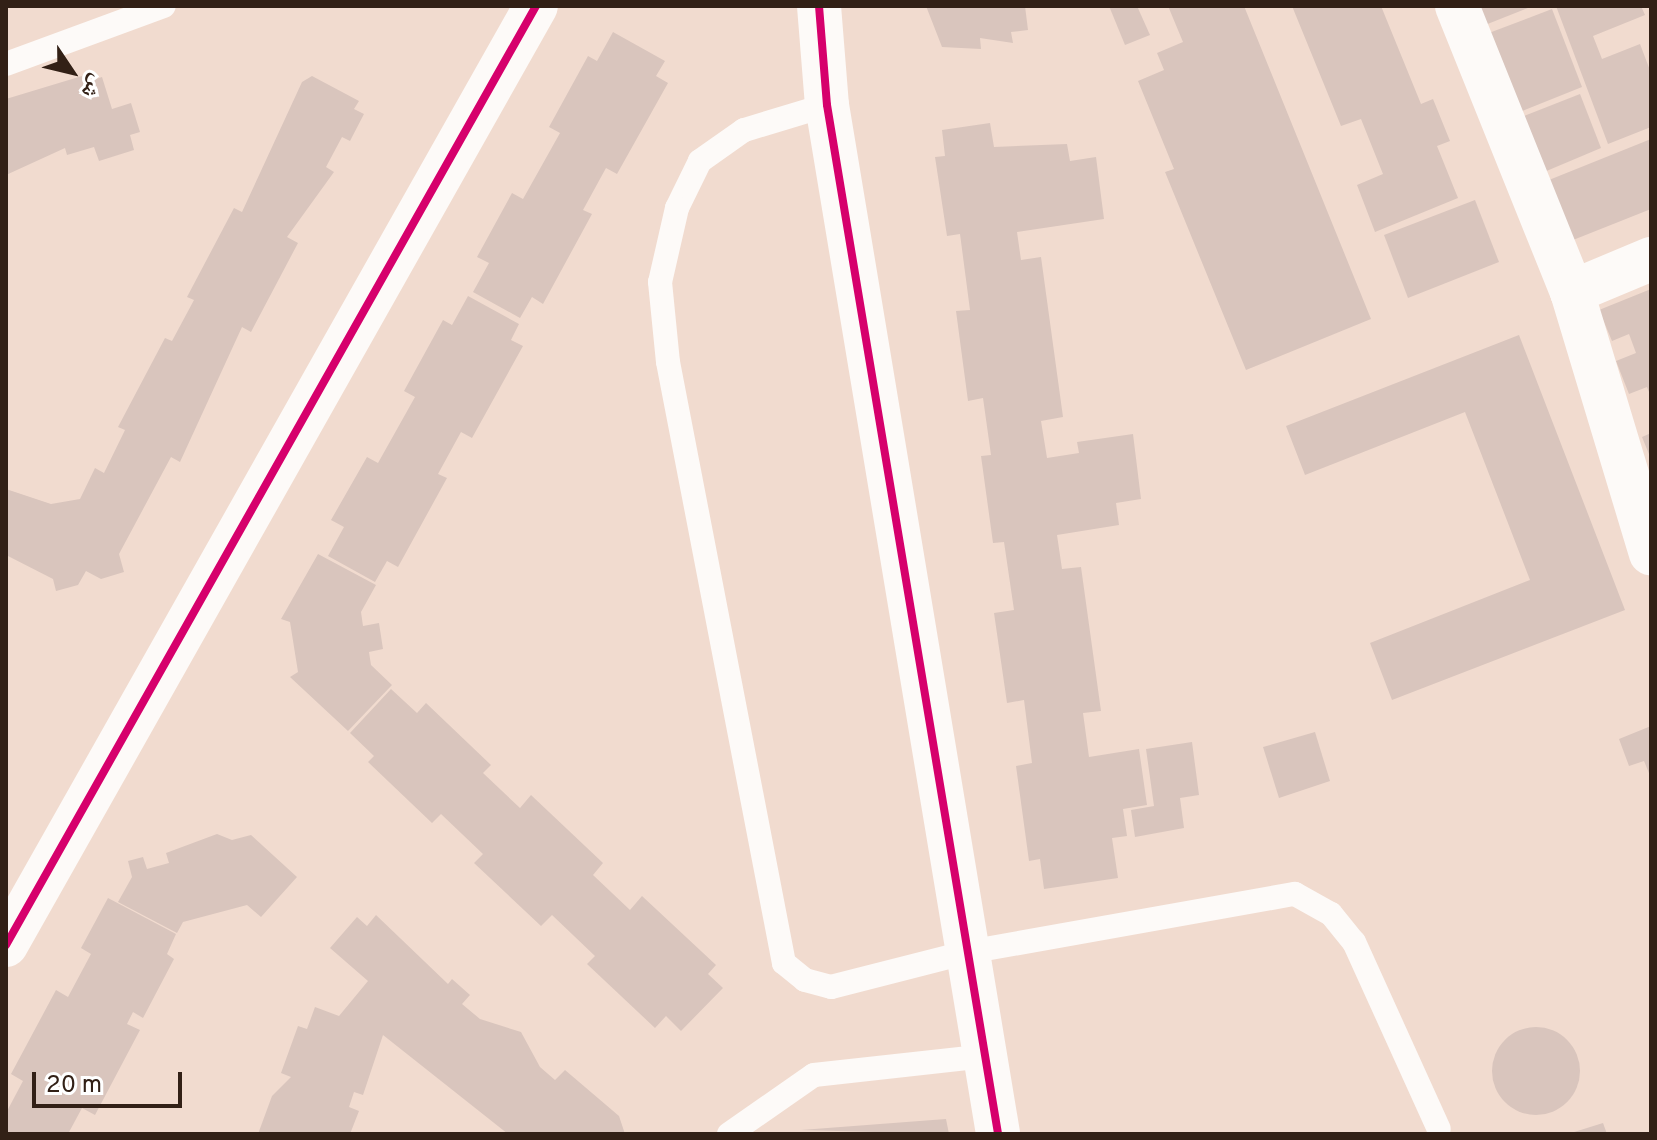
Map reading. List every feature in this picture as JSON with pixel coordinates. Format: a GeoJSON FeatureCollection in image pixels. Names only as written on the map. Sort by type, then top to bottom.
{"type":"FeatureCollection","features":[{"type":"Feature","properties":{"kind":"street"},"geometry":{"type":"LineString","coordinates":[[6,945],[536,6]]}},
{"type":"Feature","properties":{"kind":"street"},"geometry":{"type":"LineString","coordinates":[[819,6],[827,105],[998,1134]]}},
{"type":"Feature","properties":{"kind":"street"},"geometry":{"type":"LineString","coordinates":[[1457,6],[1572,292],[1651,553]]}},
{"type":"Feature","properties":{"kind":"street"},"geometry":{"type":"LineString","coordinates":[[1572,292],[1651,259]]}},
{"type":"Feature","properties":{"kind":"lane"},"geometry":{"type":"LineString","coordinates":[[6,64],[164,6]]}},
{"type":"Feature","properties":{"kind":"lane"},"geometry":{"type":"LineString","coordinates":[[827,105],[744,130],[700,161],[677,208],[660,282],[668,362],[784,963],[805,980],[831,987],[968,952],[1295,894],[1331,914],[1354,942],[1439,1129]]}},
{"type":"Feature","properties":{"kind":"lane"},"geometry":{"type":"LineString","coordinates":[[729,1134],[814,1075],[985,1056]]}},
{"type":"Feature","properties":{"kind":"building"},"geometry":{"type":"Polygon","coordinates":[[[926,6],[1025,6],[1028,30],[1011,32],[1013,43],[980,38],[981,49],[942,47],[926,6]]]}},
{"type":"Feature","properties":{"kind":"building"},"geometry":{"type":"Polygon","coordinates":[[[1109,6],[1137,6],[1150,35],[1125,45],[1109,6]]]}},
{"type":"Feature","properties":{"kind":"building"},"geometry":{"type":"Polygon","coordinates":[[[1168,6],[1244,6],[1371,319],[1246,370],[1165,172],[1174,169],[1138,81],[1164,70],[1157,53],[1183,42],[1168,6]]]}},
{"type":"Feature","properties":{"kind":"building"},"geometry":{"type":"Polygon","coordinates":[[[1292,6],[1381,6],[1421,104],[1433,99],[1450,141],[1437,146],[1458,198],[1375,232],[1357,185],[1383,174],[1361,119],[1341,126],[1292,6]]]}},
{"type":"Feature","properties":{"kind":"building"},"geometry":{"type":"Polygon","coordinates":[[[1472,6],[1533,6],[1480,27],[1472,6]]]}},
{"type":"Feature","properties":{"kind":"building"},"geometry":{"type":"Polygon","coordinates":[[[1556,6],[1641,6],[1645,15],[1593,36],[1602,59],[1640,44],[1651,73],[1651,127],[1608,144],[1556,6]]]}},
{"type":"Feature","properties":{"kind":"building"},"geometry":{"type":"Polygon","coordinates":[[[1552,9],[1582,87],[1512,115],[1481,36],[1552,9]]]}},
{"type":"Feature","properties":{"kind":"building"},"geometry":{"type":"Polygon","coordinates":[[[613,32],[665,61],[656,76],[668,83],[617,174],[606,168],[583,210],[592,214],[543,304],[532,297],[520,318],[473,292],[489,263],[477,257],[512,193],[523,199],[560,133],[549,127],[588,56],[597,61],[613,32]]]}},
{"type":"Feature","properties":{"kind":"building"},"geometry":{"type":"Polygon","coordinates":[[[82,76],[84,83],[102,77],[112,109],[131,103],[140,132],[130,135],[134,150],[99,161],[94,147],[67,155],[65,148],[6,175],[6,99],[82,76]]]}},
{"type":"Feature","properties":{"kind":"building"},"geometry":{"type":"Polygon","coordinates":[[[312,76],[359,101],[354,109],[364,114],[350,141],[342,137],[326,167],[334,172],[287,237],[298,243],[251,332],[242,327],[180,462],[171,457],[119,554],[124,572],[101,579],[86,571],[78,585],[56,591],[53,579],[6,555],[6,489],[51,504],[80,499],[95,468],[104,473],[125,430],[118,427],[165,338],[172,341],[194,300],[187,297],[234,208],[242,212],[302,82],[312,76]]]}},
{"type":"Feature","properties":{"kind":"building"},"geometry":{"type":"Polygon","coordinates":[[[1580,94],[1601,148],[1537,175],[1514,120],[1580,94]]]}},
{"type":"Feature","properties":{"kind":"building"},"geometry":{"type":"Polygon","coordinates":[[[990,123],[994,147],[1067,144],[1070,161],[1096,157],[1104,219],[1017,232],[1021,260],[1041,257],[1063,417],[1041,421],[1047,458],[1079,453],[1077,442],[1133,434],[1141,499],[1116,503],[1119,525],[1057,535],[1062,569],[1081,567],[1101,711],[1083,713],[1089,757],[1139,749],[1147,805],[1123,809],[1127,836],[1112,838],[1118,878],[1044,889],[1040,859],[1029,861],[1016,766],[1032,763],[1024,700],[1007,703],[994,613],[1014,610],[1004,542],[993,543],[981,456],[991,455],[983,398],[968,401],[956,311],[970,310],[960,234],[947,236],[935,157],[945,156],[942,130],[990,123]]]}},
{"type":"Feature","properties":{"kind":"building"},"geometry":{"type":"Polygon","coordinates":[[[1651,139],[1651,209],[1563,244],[1539,184],[1651,139]]]}},
{"type":"Feature","properties":{"kind":"building"},"geometry":{"type":"Polygon","coordinates":[[[1475,200],[1499,262],[1408,298],[1384,235],[1475,200]]]}},
{"type":"Feature","properties":{"kind":"building"},"geometry":{"type":"Polygon","coordinates":[[[1651,289],[1651,397],[1647,387],[1629,394],[1616,361],[1636,353],[1629,334],[1612,341],[1599,310],[1651,289]]]}},
{"type":"Feature","properties":{"kind":"building"},"geometry":{"type":"Polygon","coordinates":[[[468,296],[519,324],[511,340],[523,346],[472,438],[461,432],[438,474],[447,478],[398,567],[387,561],[375,582],[328,556],[344,527],[331,520],[367,457],[378,463],[415,397],[404,391],[443,320],[452,325],[468,296]]]}},
{"type":"Feature","properties":{"kind":"building"},"geometry":{"type":"Polygon","coordinates":[[[1519,335],[1625,610],[1392,700],[1370,643],[1530,580],[1465,412],[1305,475],[1286,426],[1519,335]]]}},
{"type":"Feature","properties":{"kind":"building"},"geometry":{"type":"Polygon","coordinates":[[[1651,433],[1651,459],[1642,437],[1651,433]]]}},
{"type":"Feature","properties":{"kind":"building"},"geometry":{"type":"Polygon","coordinates":[[[318,554],[376,585],[361,612],[363,626],[379,623],[383,649],[369,652],[371,665],[392,685],[348,731],[290,677],[298,672],[290,622],[281,619],[318,554]]]}},
{"type":"Feature","properties":{"kind":"building"},"geometry":{"type":"Polygon","coordinates":[[[391,689],[417,713],[426,703],[491,765],[483,773],[520,808],[531,795],[603,863],[593,875],[630,910],[642,896],[716,965],[708,974],[723,988],[681,1031],[666,1016],[655,1028],[587,964],[595,956],[552,915],[541,926],[474,863],[483,854],[441,814],[432,823],[368,762],[374,756],[350,733],[391,689]]]}},
{"type":"Feature","properties":{"kind":"building"},"geometry":{"type":"Polygon","coordinates":[[[1651,726],[1651,778],[1644,761],[1629,766],[1619,739],[1651,726]]]}},
{"type":"Feature","properties":{"kind":"building"},"geometry":{"type":"Polygon","coordinates":[[[1315,732],[1330,781],[1279,798],[1263,747],[1315,732]]]}},
{"type":"Feature","properties":{"kind":"building"},"geometry":{"type":"Polygon","coordinates":[[[1192,742],[1199,795],[1180,798],[1184,828],[1135,837],[1131,810],[1154,806],[1146,749],[1192,742]]]}},
{"type":"Feature","properties":{"kind":"building"},"geometry":{"type":"Polygon","coordinates":[[[217,834],[232,840],[251,835],[297,877],[261,917],[247,905],[183,922],[177,933],[118,902],[132,877],[128,861],[143,857],[147,869],[169,863],[166,853],[217,834]]]}},
{"type":"Feature","properties":{"kind":"building"},"geometry":{"type":"Polygon","coordinates":[[[108,898],[176,934],[167,954],[174,959],[143,1018],[133,1012],[127,1024],[140,1030],[95,1115],[82,1108],[68,1134],[6,1134],[6,1113],[23,1081],[11,1074],[56,990],[68,997],[91,954],[81,948],[108,898]]]}},
{"type":"Feature","properties":{"kind":"building"},"geometry":{"type":"Polygon","coordinates":[[[376,915],[448,984],[452,979],[470,995],[462,1004],[480,1019],[521,1032],[540,1067],[555,1080],[565,1070],[619,1116],[625,1134],[508,1134],[383,1035],[363,1095],[354,1092],[349,1107],[359,1111],[350,1134],[258,1134],[272,1096],[291,1077],[281,1073],[298,1026],[307,1029],[315,1007],[339,1016],[368,981],[330,948],[357,917],[367,926],[376,915]]]}},
{"type":"Feature","properties":{"kind":"building"},"geometry":{"type":"Polygon","coordinates":[[[1536,1027],[1553,1031],[1567,1040],[1576,1054],[1580,1071],[1576,1088],[1567,1102],[1553,1111],[1536,1115],[1519,1111],[1505,1102],[1496,1088],[1492,1071],[1496,1054],[1505,1040],[1519,1031],[1536,1027]]]}},
{"type":"Feature","properties":{"kind":"building"},"geometry":{"type":"Polygon","coordinates":[[[946,1119],[949,1134],[801,1130],[946,1119]]]}},
{"type":"Feature","properties":{"kind":"building"},"geometry":{"type":"Polygon","coordinates":[[[1603,1123],[1607,1134],[1571,1133],[1603,1123]]]}},
{"type":"Feature","properties":{"kind":"cycle path"},"geometry":{"type":"LineString","coordinates":[[6,945],[536,6]]}},
{"type":"Feature","properties":{"kind":"cycle path"},"geometry":{"type":"LineString","coordinates":[[819,6],[827,105],[998,1134]]}}]}
